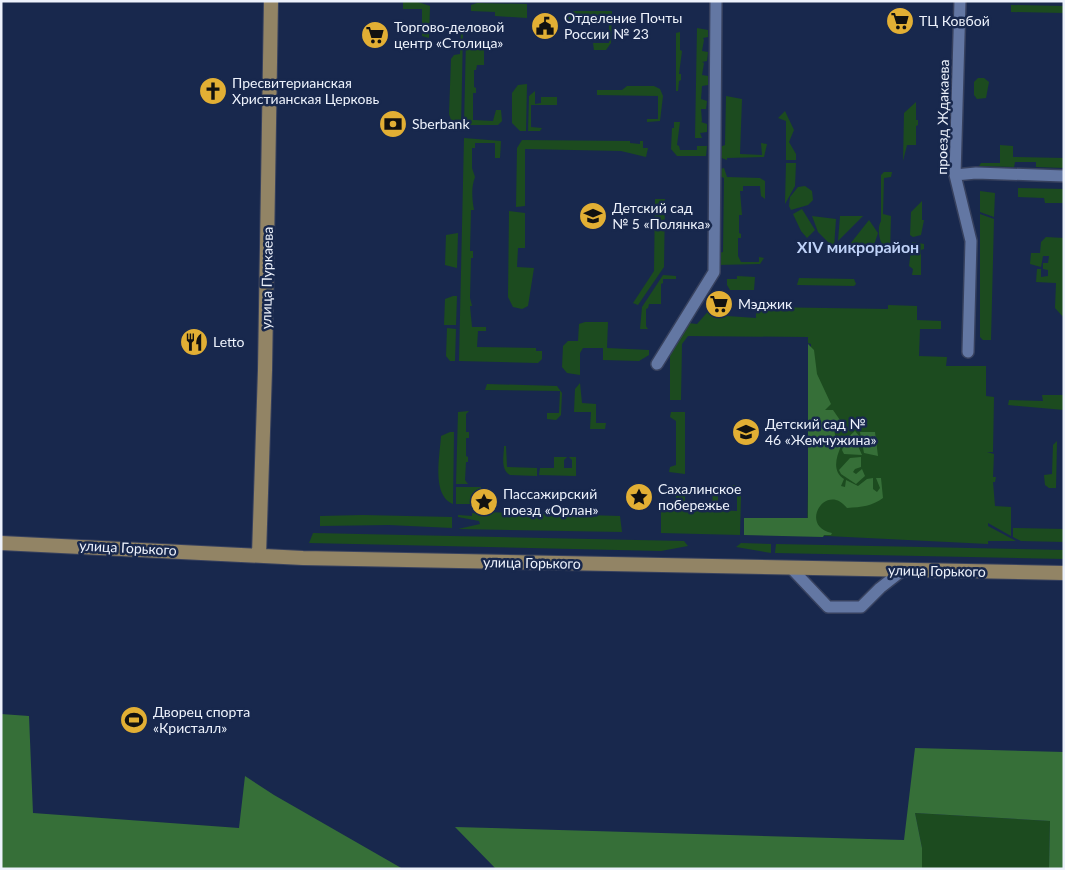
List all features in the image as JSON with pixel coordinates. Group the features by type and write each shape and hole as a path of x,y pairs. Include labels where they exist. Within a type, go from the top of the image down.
{"main road":[{"name":"улица Пуркаева","path":"259,555 266,370 271,1"},
{"name":"улица Горького","path":"1,543 304,558 1064,573"}],"street":[{"path":"657,364 714,272 716,1"},
{"name":"проезд Ждакаева","path":"960,1 955,174 970,241 968,352"},
{"path":"955,174 1064,176"},
{"path":"792,569 828,606 852,607 861,607 880,588 903,570"}],"green space":[{"path":"403,1 415,1 430,6 429,38 422,36 422,9 403,9"},
{"path":"477,3 527,4 527,18 495,16 495,12 471,11 471,5"},
{"path":"1011,5 1064,6 1064,13 1011,12"},
{"path":"568,11 612,11 611,43 606,50 594,50 593,43 609,43 609,23 568,22"},
{"path":"697,28 708,30 708,37 703,38 702,51 708,52 707,61 702,62 704,63 702,75 708,76 708,85 702,86 701,99 707,101 706,109 701,109 701,122 707,124 707,132 700,133 702,138 695,138"},
{"path":"680,32 680,50 682,51 679,74 681,74 681,80 679,81 678,91 676,91 676,33"},
{"path":"461,33 463,33 461,127 452,123 449,114 451,59 454,55 460,54"},
{"path":"466,40 487,40 487,44 484,45 484,65 477,65 476,70 474,70 476,93 473,93 473,120 493,121 496,110 501,110 502,121 498,125 464,125"},
{"path":"978,78 984,78 989,82 986,98 977,99 974,95 974,82"},
{"path":"527,84 526,131 520,131 512,123 512,93 518,85"},
{"path":"627,86 654,86 660,89 663,96 660,121 647,122 647,119 658,119 658,96 597,95 597,90 622,90"},
{"path":"535,91 535,104 541,103 541,97 557,97 557,105 531,105 531,127 542,128 540,131 528,131 529,96"},
{"path":"726,96 742,99 740,154 762,155 761,143 767,144 764,157 727,158 727,160 719,157 720,147 725,145"},
{"path":"916,102 916,120 918,120 918,125 916,126 916,145 907,145 903,161 904,113"},
{"path":"785,111 794,130 789,142 796,154 796,160 786,160 786,121 778,118"},
{"path":"674,122 680,122 677,145 680,150 697,150 697,146 707,146 706,156 677,156 671,149"},
{"path":"464,138 501,141 500,158 495,158 495,143 475,143 475,148 472,148 472,168 475,177 472,193 474,210 471,210 470,251 473,251 473,258 471,258 470,298 472,306 470,306 472,327 486,327 486,331 478,331 477,347 536,348 536,351 542,351 542,359 538,363 459,361"},
{"path":"522,140 630,141 630,143 640,144 640,141 643,141 643,148 648,148 646,157 621,151 525,149 525,206 516,207 517,148"},
{"path":"1000,145 1013,146 1013,157 1064,158 1064,168 1036,167 1036,162 1015,162 1014,167 979,166 981,163 1000,163"},
{"path":"786,163 796,163 795,186 785,204"},
{"path":"724,168 727,177 760,178 765,181 765,199 761,196 760,186 743,186 743,191 740,191 742,215 739,215 739,233 741,238 738,238 738,256 741,262 759,262 759,257 764,258 760,264 717,265 718,253 723,252 724,178 718,175 720,169"},
{"path":"884,172 892,172 891,177 884,178 883,214 891,216 890,253 881,243 879,234 881,221 881,175"},
{"path":"805,186 812,191 813,200 808,205 791,210 789,206 790,197 798,187"},
{"path":"1018,188 1064,189 1064,203 1045,203 1044,198 1018,197"},
{"path":"980,191 995,193 994,217 980,212"},
{"path":"655,199 665,199 664,267 638,305 633,303 654,271"},
{"path":"922,201 922,220 924,220 921,235 913,237 910,235 911,212"},
{"path":"802,209 815,230 807,238 801,231 793,214"},
{"path":"509,211 525,213 525,248 518,248 517,267 534,268 528,306 522,309 513,307 508,297"},
{"path":"980,214 994,219 991,340 983,340 980,337"},
{"path":"812,216 836,219 834,248 818,232"},
{"path":"840,216 863,216 838,241"},
{"path":"869,220 878,233 874,245 866,254 843,253"},
{"path":"458,233 457,268 445,265 446,235"},
{"path":"1046,237 1064,238 1064,318 1055,308 1056,283 1036,282 1037,269 1041,269 1041,277 1048,276 1048,270 1043,269 1043,263 1048,263 1049,256 1043,256 1041,267 1030,264 1031,253 1040,253 1041,242"},
{"path":"912,242 924,244 924,249 921,250 921,275 912,275 913,269 909,266"},
{"path":"663,275 676,276 676,279 663,279 661,284 661,304 649,304 646,309 646,326 648,329 640,329 642,307"},
{"path":"737,276 755,277 754,290 730,290 727,285 727,279 737,279"},
{"path":"799,278 854,279 856,284 854,286 797,285"},
{"path":"457,296 456,325 444,325 445,299"},
{"path":"888,305 917,306 917,320 941,321 941,329 920,329 919,356 947,357 946,366 986,366 986,396 994,397 993,452 987,452 994,454 993,477 996,477 995,482 993,482 995,506 1011,507 1011,536 988,523 988,526 1016,541 988,541 988,544 807,535 811,344 808,343 808,337 688,336 682,344 681,400 670,400 670,349 688,323 697,324 712,307 713,315 756,318 756,307 888,309"},
{"path":"585,322 608,322 607,348 649,350 649,355 639,361 603,360 603,348 583,348 580,353 580,375 567,373 562,367 563,346 568,341 578,341 579,324"},
{"path":"447,328 456,329 455,361 450,361 446,356"},
{"path":"808,344 814,350 817,374 831,404 825,410 833,410 842,423 838,423 835,429 836,437 841,446 836,468 844,479 841,486 845,487 846,480 858,486 867,479 873,478 873,489 877,492 880,488 876,478 881,478 883,498 866,506 847,508 839,501 831,500 824,502 816,515 817,522 822,529 832,533 831,535 824,535 823,537 744,535 744,518 808,518"},
{"path":"580,383 582,403 596,404 596,423 606,423 605,429 590,429 591,412 574,412 575,389"},
{"path":"487,384 557,386 562,393 561,415 556,420 547,419 547,413 559,413 560,391 485,390"},
{"path":"1042,395 1064,395 1064,410 1008,405 1009,400 1043,401"},
{"path":"469,411 466,414 466,432 469,432 469,438 466,438 468,462 466,462 465,480 468,484 456,484 458,412"},
{"path":"671,412 685,412 685,474 669,472 670,467 676,465 676,421 670,417"},
{"path":"855,431 860,437 858,446 862,455 844,454 842,450 846,439"},
{"path":"454,432 453,504 446,499 442,492 438,474 441,436"},
{"path":"860,432 875,432 878,456 864,453"},
{"path":"1057,441 1056,488 1049,488 1045,485 1044,475 1052,474 1053,445"},
{"path":"504,446 506,446 507,467 537,468 537,476 510,475 505,469 503,462"},
{"path":"554,457 567,457 564,460 564,468 572,468 572,460 569,457 576,457 576,476 539,475 540,468 554,468"},
{"path":"861,457 861,467 853,472 856,474 862,469 865,476 856,484 841,474 839,470 850,458"},
{"path":"713,485 740,485 740,493 718,493 718,510 737,511 737,496 741,496 740,535 661,533 661,510 676,511 676,492 685,494 685,508 712,509"},
{"path":"456,487 481,487 482,504 456,504"},
{"path":"484,512 620,516 622,532 458,529 480,524 479,521 458,517 458,515 472,516 472,513 483,514"},
{"path":"320,516 452,517 452,528 389,525 320,526"},
{"path":"1013,528 1064,529 1064,542 1021,541 1013,537"},
{"path":"313,533 684,541 688,546 661,551 309,543"},
{"path":"741,543 771,544 771,553 736,547"},
{"path":"776,544 1064,550 1064,559 775,553"},
{"path":"1,714 29,716 33,813 239,828 245,776 274,795 403,869 1,869"},
{"path":"915,748 1064,752 1064,869 1049,869 1050,821 915,813 922,848 922,869 496,869 455,827 904,840"},
{"path":"915,813 1050,821 1049,869 922,869 922,848"}],"place":[{"name":"ТЦ Ковбой","path":"900,21"},
{"name":"Отделение Почты России № 23","path":"545,26"},
{"name":"Торгово-деловой центр «Столица»","path":"375,35"},
{"name":"Пресвитерианская Христианская Церковь","path":"213,91"},
{"name":"Sberbank","path":"393,124"},
{"name":"Детский сад № 5 «Полянка»","path":"593,216"},
{"name":"Мэджик","path":"719,304"},
{"name":"Letto","path":"194,342"},
{"name":"Детский сад № 46 «Жемчужина»","path":"746,432"},
{"name":"Сахалинское побережье","path":"639,497"},
{"name":"Пассажирский поезд «Орлан»","path":"484,502"},
{"name":"Дворец спорта «Кристалл»","path":"134,720"}],"district":[{"name":"XIV микрорайон","path":"858,247"}]}
